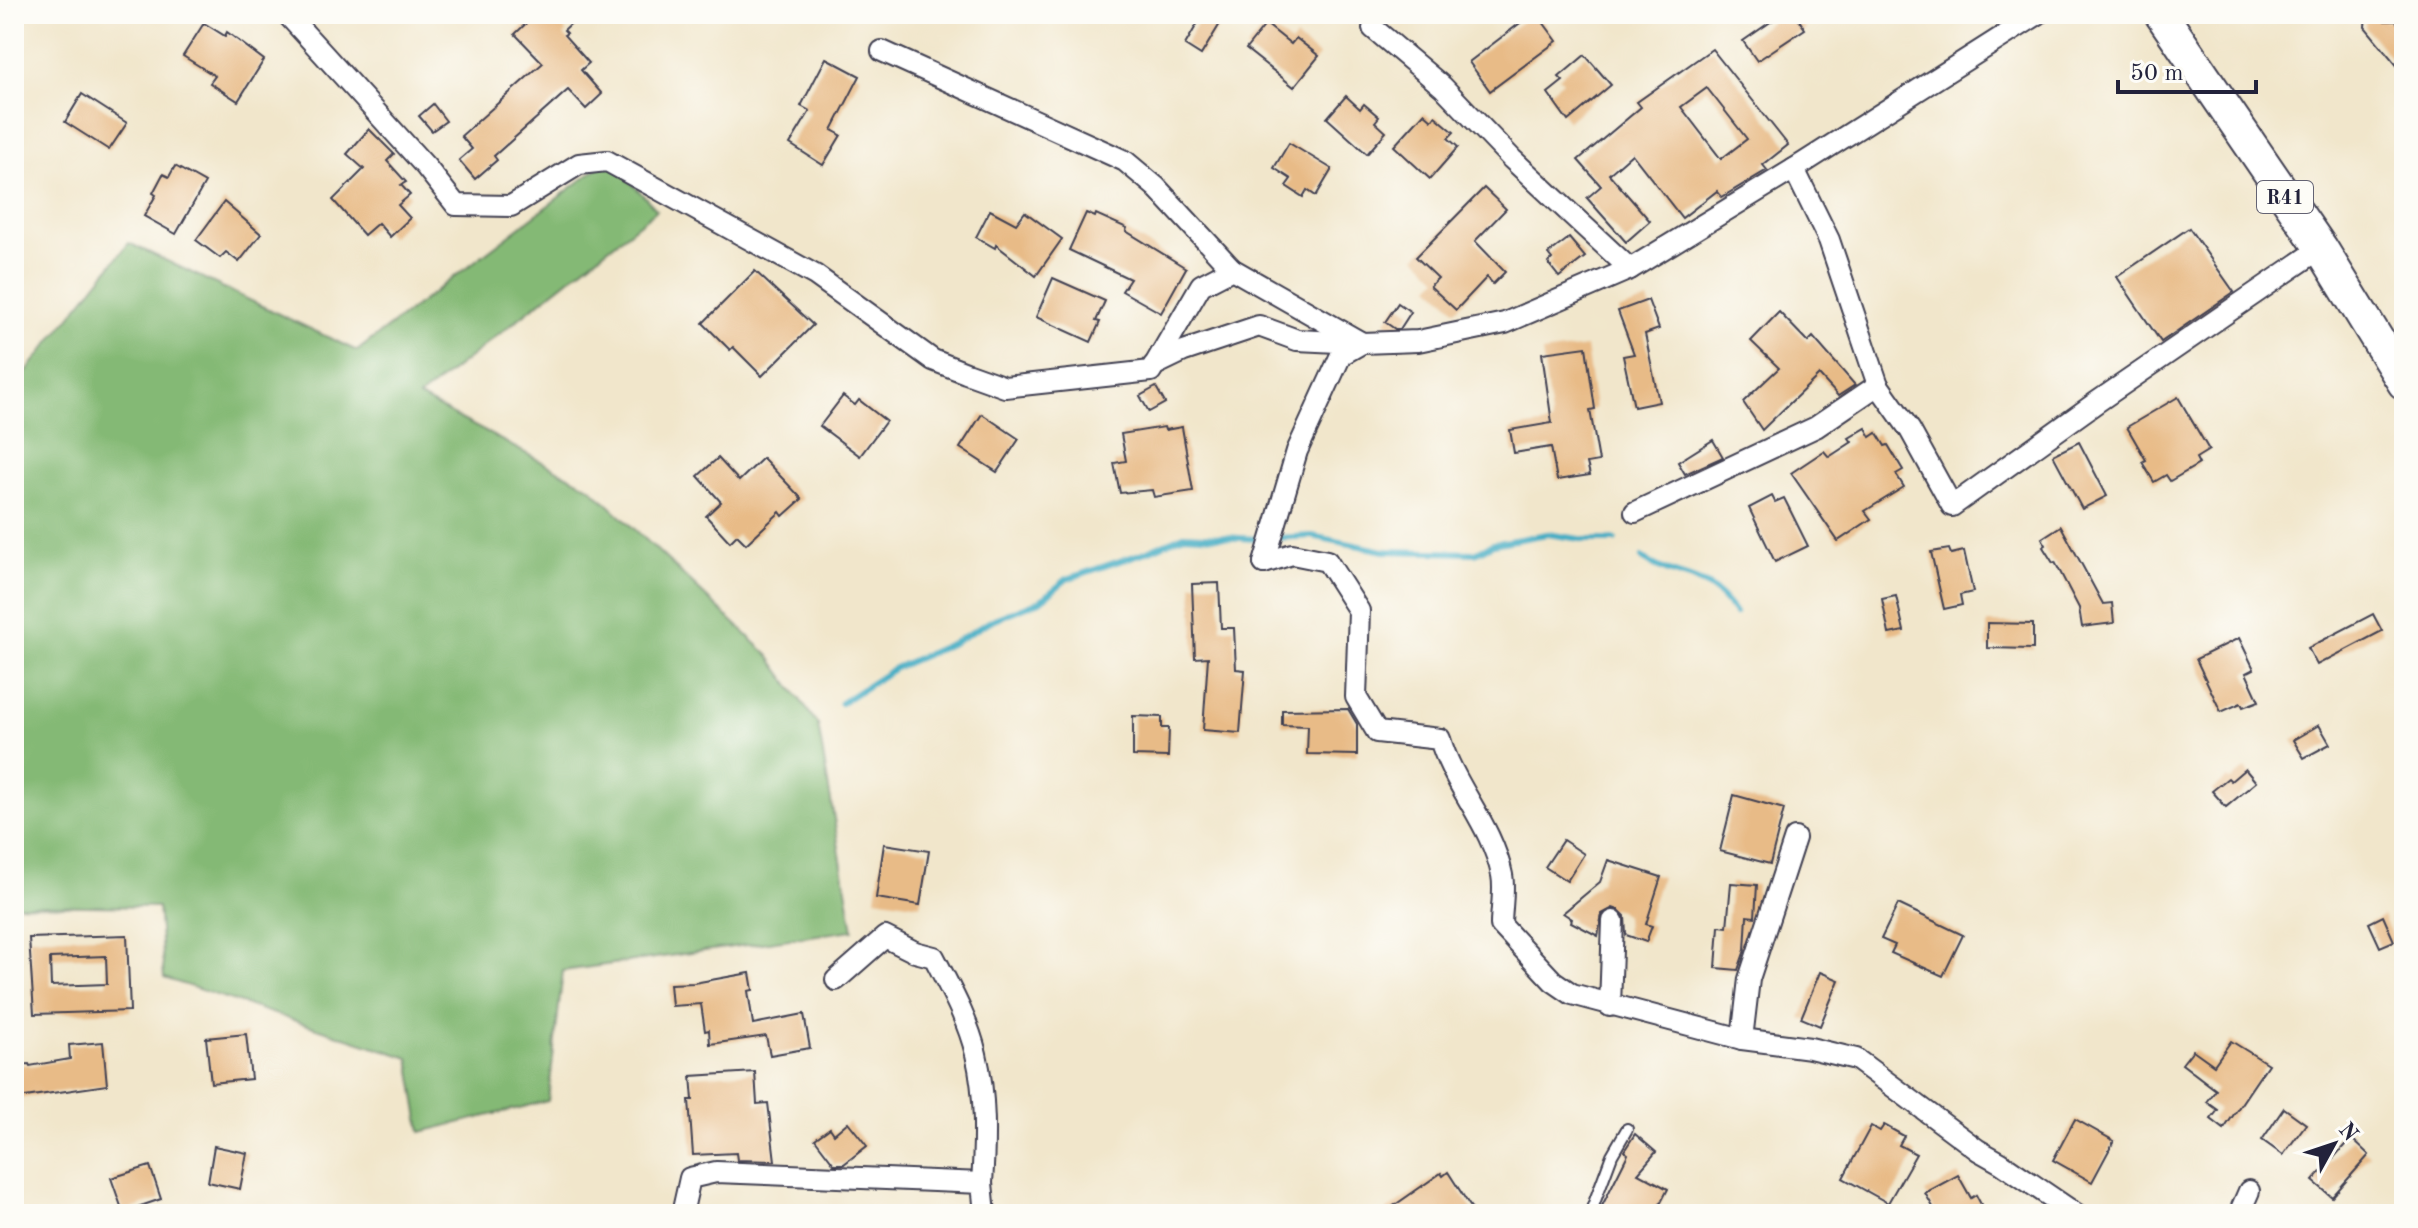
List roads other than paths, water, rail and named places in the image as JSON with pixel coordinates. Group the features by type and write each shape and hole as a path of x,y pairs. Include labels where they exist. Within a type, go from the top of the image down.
{"main road":[{"name":"R41","path":"2161,14 2321,248 2404,383"}],"street":[{"path":"1153,366 1184,351 1259,326 1297,340 1362,343 1418,341 1505,323 1630,269 2038,14"},
{"path":"294,16 456,205 511,206 579,164 607,161 815,275 933,360 1005,387 1151,371 1201,285 1232,269"},
{"path":"1373,28 1443,87 1512,159 1630,269"},
{"path":"882,51 1125,161 1156,187 1232,269 1362,343"},
{"path":"1794,169 1829,240 1878,385 1910,430 1952,506 2321,248"},
{"path":"1362,343 1341,355 1297,451 1264,563 1292,554 1327,561 1359,611 1356,697 1377,732 1440,739 1448,765 1479,816 1502,876 1501,925 1553,981 1572,994 1742,1039 1810,1048 1856,1059 1967,1142 2076,1214"},
{"path":"1635,512 1816,427 1878,385"},
{"path":"1742,1039 1749,979 1795,838"},
{"path":"1610,1006 1613,921"},
{"path":"836,980 885,937 915,952 934,957 956,1001 976,1053 985,1132 982,1183 985,1214"},
{"path":"682,1214 690,1178 716,1172 982,1183"},
{"path":"2239,1214 2249,1191"}],"lane":[{"path":"1590,1214 1612,1155 1627,1129"}],"waterway":[{"path":"841,703 895,668 955,642 994,619 1040,601 1067,579 1143,553 1184,535 1258,539 1312,536 1384,551 1475,553 1493,544 1547,534 1587,540 1615,540"},
{"path":"1642,558 1713,589 1735,613"}]}
